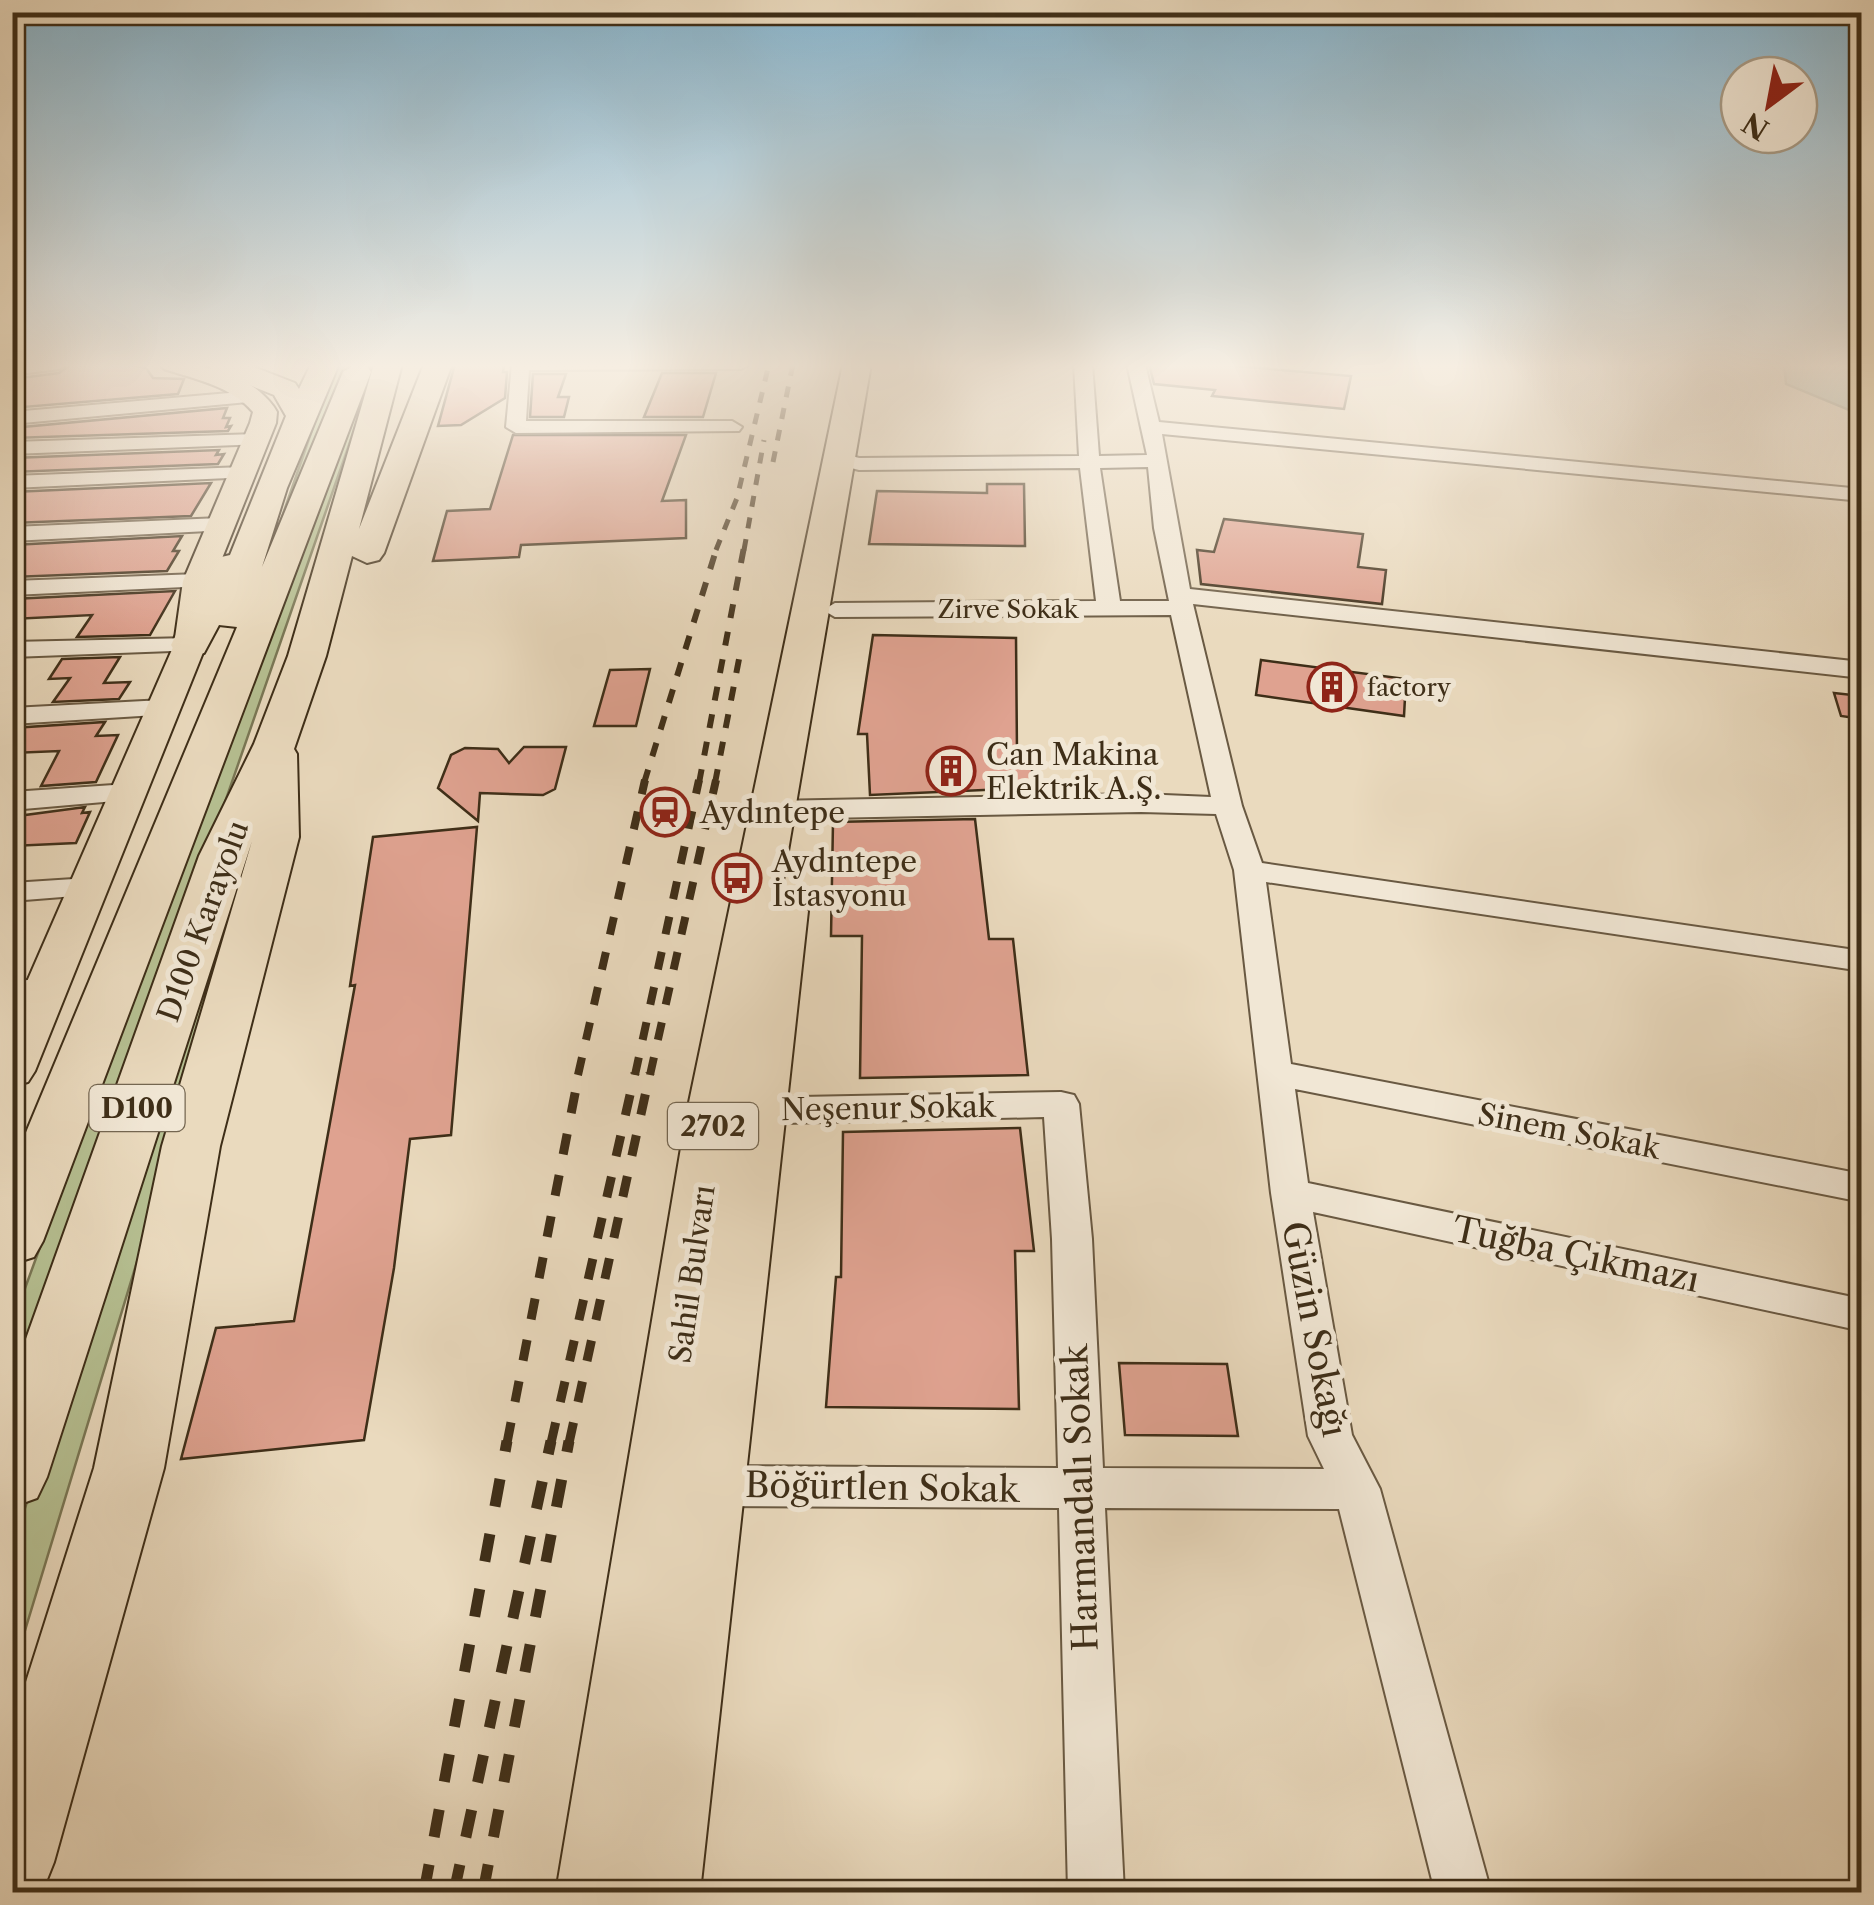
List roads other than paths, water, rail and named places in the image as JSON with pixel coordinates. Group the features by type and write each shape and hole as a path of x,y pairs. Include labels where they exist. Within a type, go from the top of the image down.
{"highway":[{"path":"200,769 239,584 258,518 284,453"},
{"name":"D100 Karayolu","path":"18,1226 325,453"},
{"name":"D100 Karayolu","path":"12,1478 222,856 276,744 306,656 364,453"},
{"path":"356,482 370,453"},
{"path":"306,656 359,575 405,453"},
{"name":"Sahil Bulvarı","path":"789,810 834,610 849,454"},
{"name":"Sahil Bulvarı","path":"657,1892 685,1486 736,1111 781,926 789,810 849,454"},
{"path":"190,644 219,581 258,518"},
{"path":"12,1862 129,1468 191,1146 276,837 276,744"},
{"name":"Sahil Bulvarı","path":"599,1892 685,1486"}],"main road":[{"path":"12,1071 30,991 89,887 190,644 198,581 252,453"}],"street":[{"path":"1088,453 1109,608"},
{"name":"Güzin Sokağı","path":"1156,453 1164,528 1180,601 1228,806 1249,870 1290,1193 1330,1436 1357,1489 1463,1892"},
{"path":"1432,453 1862,494"},
{"path":"849,454 1158,461"},
{"path":"12,482 242,473"},
{"path":"12,534 220,525"},
{"path":"12,588 198,581"},
{"name":"Zirve Sokak","path":"834,610 1109,608 1180,601 1862,670"},
{"path":"12,650 190,644"},
{"path":"12,716 163,708"},
{"path":"12,801 128,793"},
{"path":"789,810 1142,803 1228,806"},
{"path":"1249,870 1862,961"},
{"path":"12,892 89,887"},
{"name":"Sinem Sokak","path":"1276,1073 1862,1188"},
{"name":"Neşenur Sokak","path":"736,1111 1061,1104"},
{"name":"Harmandalı Sokak","path":"1061,1104 1072,1239 1096,1892"},
{"name":"Tuğba Çıkmazı","path":"1290,1193 1862,1315"},
{"name":"Böğürtlen Sokak","path":"685,1486 1357,1489"}],"railway":[{"path":"716,549 737,498 748,453"},
{"path":"744,550 762,453"},
{"path":"773,462 775,453"},
{"path":"699,783 744,547"},
{"path":"644,783 716,549"},
{"path":"715,783 740,654"},
{"path":"578,1075 645,780"},
{"path":"635,1075 699,780"},
{"path":"650,1075 716,780"},
{"path":"507,1443 579,1073"},
{"path":"551,1443 635,1073"},
{"path":"569,1443 650,1073"},
{"path":"424,1892 507,1441"},
{"path":"454,1892 551,1441"},
{"path":"483,1892 569,1441"}],"place":[{"name":"factory","path":"1332,687"},
{"name":"Can Makina Elektrik A.Ş.","path":"951,771"},
{"name":"Aydıntepe","path":"665,812"},
{"name":"Aydıntepe İstasyonu","path":"737,878"}]}
